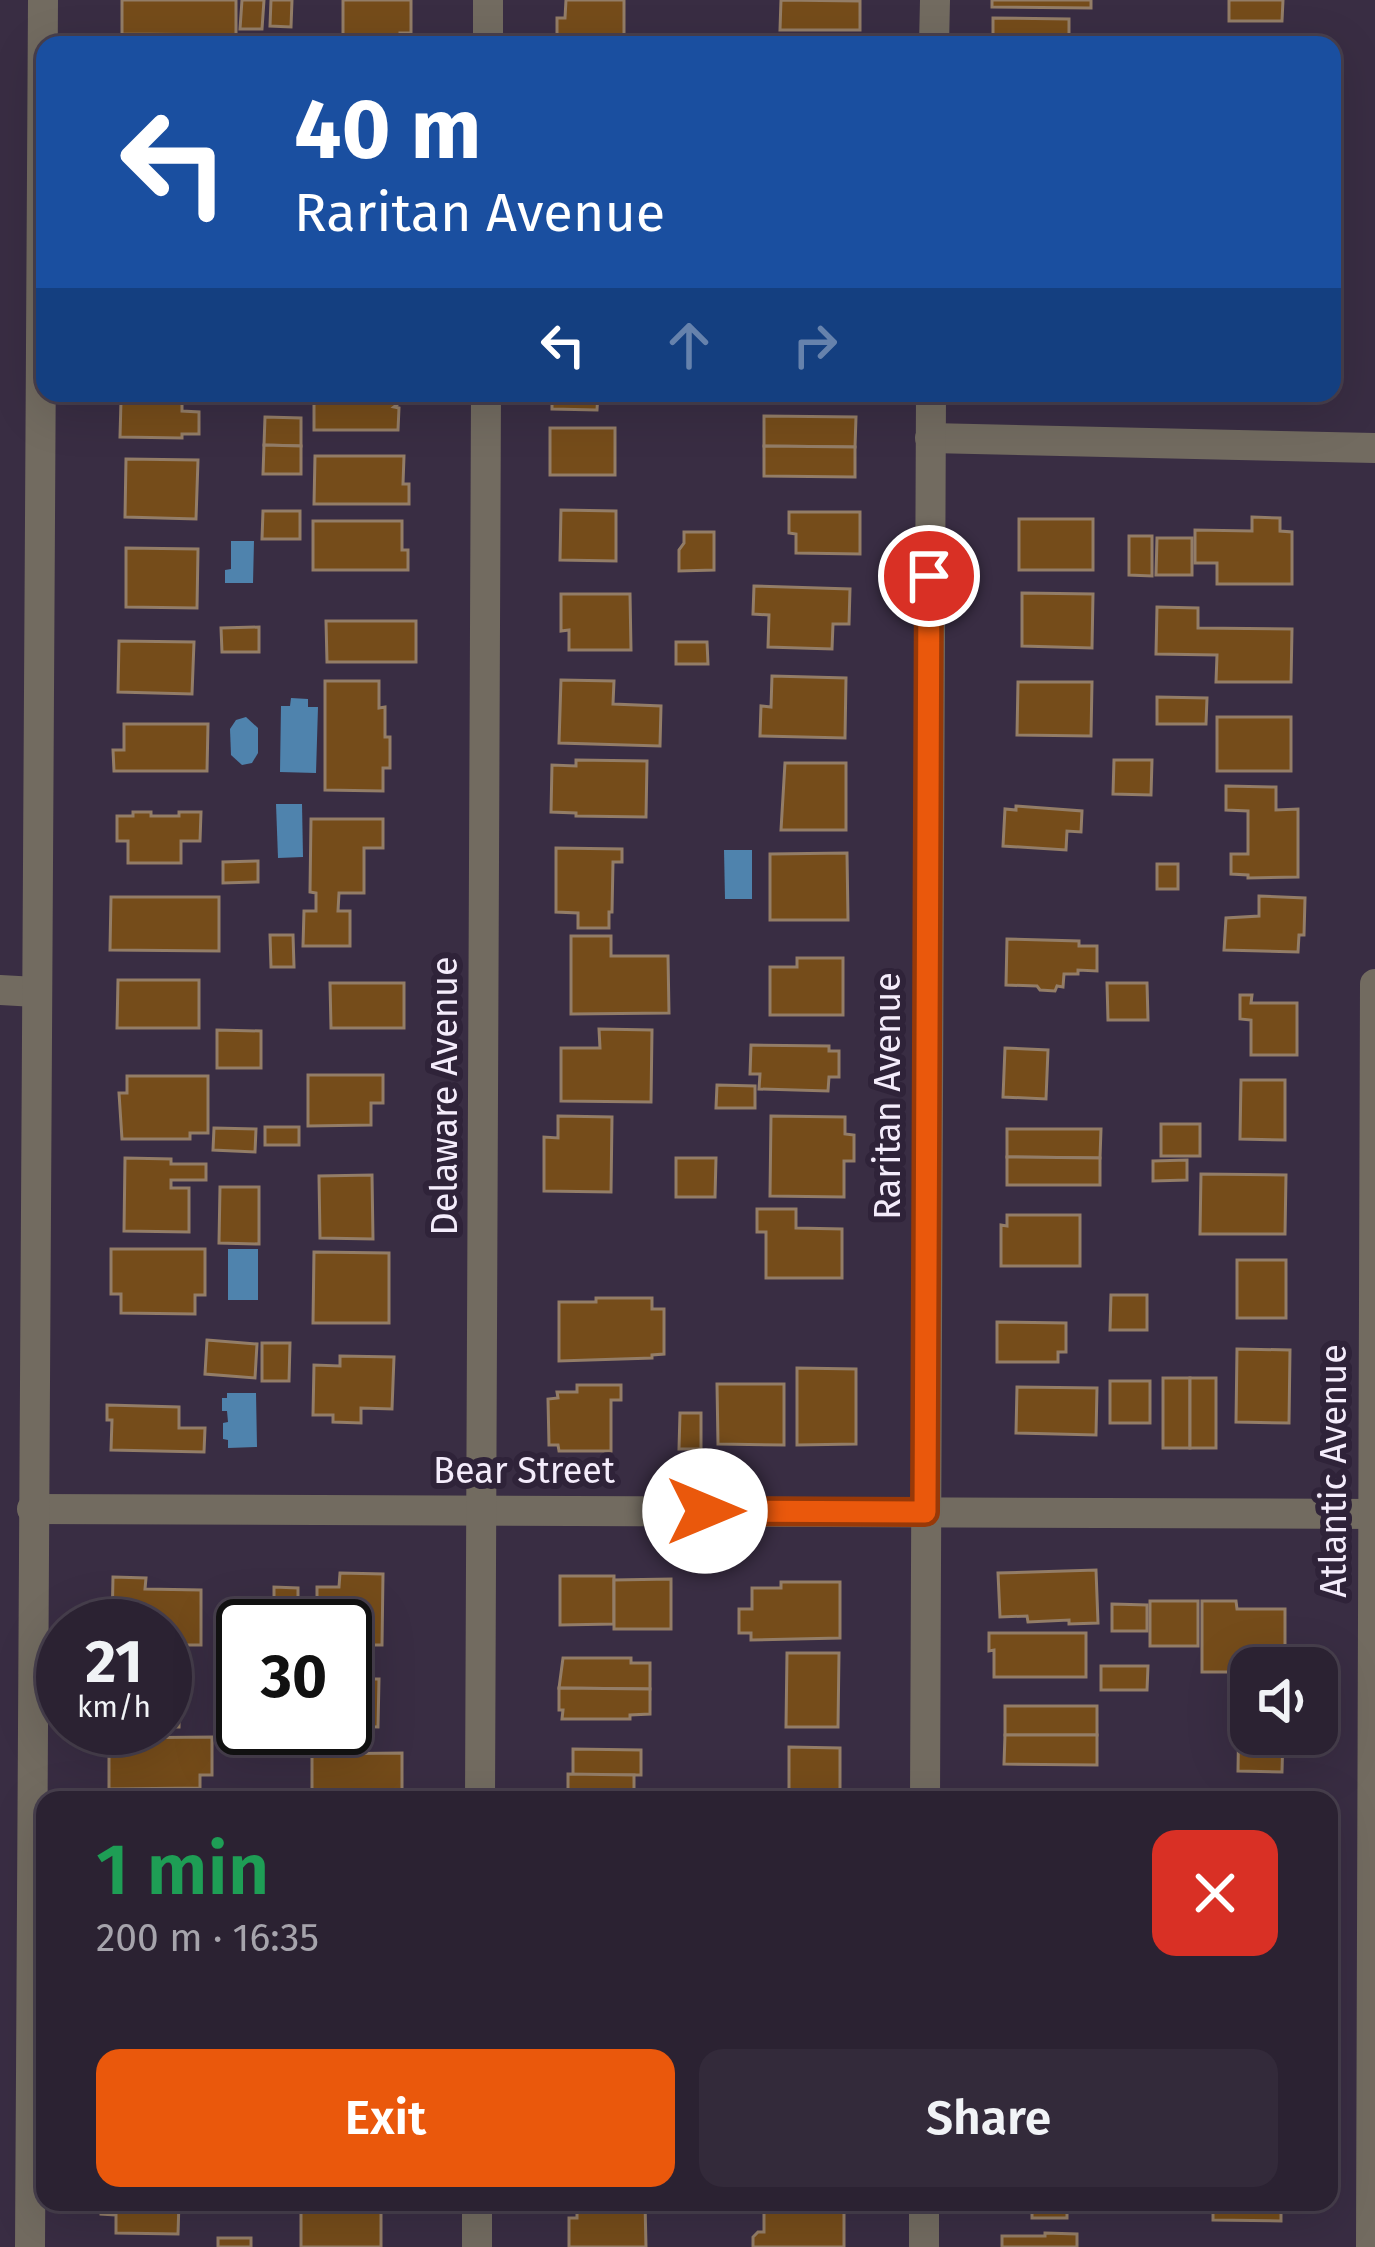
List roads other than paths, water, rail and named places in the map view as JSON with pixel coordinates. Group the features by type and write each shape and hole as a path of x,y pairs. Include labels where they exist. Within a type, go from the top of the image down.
{"street":[{"path":"43,0 43,36"},
{"path":"488,0 488,36"},
{"path":"934,36 935,0"},
{"path":"30,2247 40,402"},
{"name":"Delaware Avenue","path":"480,1791 486,402"},
{"name":"Raritan Avenue","path":"925,1791 931,402"},
{"path":"930,438 1375,448"},
{"name":"Atlantic Avenue","path":"1371,2247 1375,984"},
{"path":"0,990 36,992"},
{"name":"Bear Street","path":"32,1509 1374,1514"},
{"path":"477,2211 477,2247"},
{"path":"924,2211 924,2247"}],"water":[{"path":"231,541 254,541 253,583 225,583 225,570 231,569"},
{"path":"291,698 308,699 308,707 318,707 316,773 280,772 281,706 290,706"},
{"path":"246,717 258,728 258,753 252,763 242,765 231,755 230,729"},
{"path":"276,804 302,804 303,857 278,858"},
{"path":"724,850 752,850 752,899 725,899"},
{"path":"228,1249 258,1249 258,1300 228,1300"},
{"path":"227,1393 256,1393 257,1447 228,1448 228,1440 223,1439 223,1423 228,1422 222,1398"}]}
